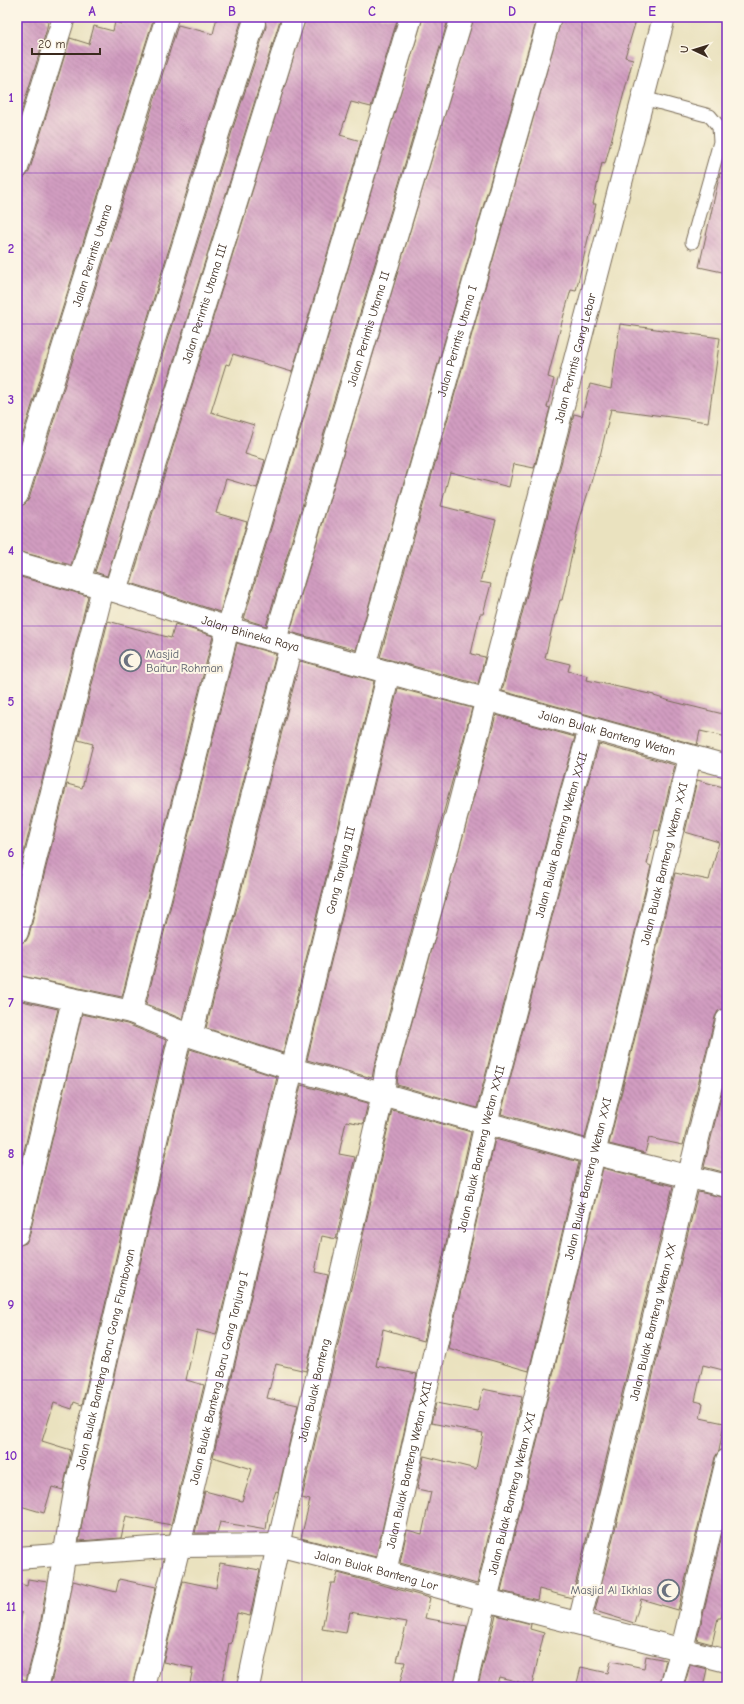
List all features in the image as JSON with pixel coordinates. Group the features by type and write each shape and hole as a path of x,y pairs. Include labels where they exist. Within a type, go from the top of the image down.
{"street":[{"path":"17,168 64,17"},
{"name":"Jalan Perintis Utama","path":"17,495 167,17"},
{"name":"Jalan Perintis Utama III","path":"17,932 109,590 294,17"},
{"path":"131,1012 228,628 412,17"},
{"name":"Jalan Perintis Utama II","path":"186,1034 283,642 462,17"},
{"name":"Jalan Perintis Utama I","path":"364,666 550,17"},
{"name":"Jalan Perintis Gang Lebar","path":"384,1084 664,17"},
{"path":"79,581 221,124 254,23"},
{"name":"Jalan Bhineka Raya","path":"17,563 109,590 228,628 486,699"},
{"name":"Gang Tanjung III","path":"292,1069 389,672"},
{"name":"Jalan Bulak Banteng Wetan","path":"486,699 690,757 727,766"},
{"name":"Jalan Bulak Banteng Wetan XXII","path":"385,1572 486,1123 566,814 590,729"},
{"name":"Jalan Bulak Banteng Wetan XXI","path":"465,1687 690,757"},
{"path":"17,987 131,1012 186,1034 292,1069 384,1084 486,1123 593,1153 727,1186"},
{"path":"17,1234 73,1000"},
{"name":"Jalan Bulak Banteng Wetan XX","path":"579,1623 727,1020"},
{"name":"Jalan Bulak Banteng Baru Gang Flamboyan","path":"37,1687 52,1628 76,1486 186,1034"},
{"name":"Jalan Bulak Banteng Baru Gang Tanjung I","path":"144,1687 292,1069"},
{"name":"Jalan Bulak Banteng","path":"248,1687 278,1545 384,1084"},
{"path":"671,1687 682,1649 727,1460"},
{"name":"Jalan Bulak Banteng Lor","path":"17,1558 63,1556 179,1546 278,1545 385,1572 486,1600 727,1661"}],"lane":[{"path":"643,98 710,116 719,127 720,142 692,242"}],"building":[{"path":"17,17 48,17 46,21 48,22 17,126"},
{"path":"123,17 154,17 17,453 17,180 25,177 29,172 70,38 89,44 94,26 113,31 115,22 121,24"},
{"path":"217,17 234,17 242,19 209,120 71,565 17,551 17,507 25,504 29,499 178,25 213,34"},
{"path":"265,17 281,17 107,576 95,572 233,128 266,27"},
{"path":"306,17 398,17 371,107 351,102 340,135 361,141 292,372 233,354 229,365 226,364 211,412 254,425 245,454 265,460 257,488 226,479 216,513 247,522 220,612 131,583"},
{"path":"423,17 449,17 266,626 244,619"},
{"path":"474,17 511,17 536,22 356,650 290,632"},
{"path":"562,17 637,17 625,57 633,59 605,164 602,163 593,204 596,204 576,291 571,290 548,377 554,379 547,407 550,408 534,468 514,464 509,487 450,472 441,506 496,520 480,582 491,584 483,614 480,614 471,654 485,657 478,684 380,657"},
{"path":"720,173 727,174 727,273 699,267"},
{"path":"620,324 720,338 708,422 611,409 600,456 579,522 562,600 560,600 555,615 545,658 570,664 568,671 588,676 587,680 654,695 670,701 727,715 727,737 700,731 697,745 502,691 574,414 582,416 590,384 611,389"},
{"path":"17,576 88,596 17,880"},
{"path":"108,621 171,638 175,624 213,636 122,997 17,975 17,944 26,941 29,935 67,784 82,788 93,744 78,740"},
{"path":"237,643 276,654 182,1019 146,1004"},
{"path":"300,661 374,681 283,1053 206,1028"},
{"path":"398,688 472,708 372,1078 307,1060"},
{"path":"496,715 575,737 556,803 477,1108 397,1085 398,1073"},
{"path":"599,744 675,765 659,831 655,830 647,864 651,866 585,1138 501,1114 580,809"},
{"path":"697,780 727,788 727,1008 718,1011 715,1017 683,1145 649,1138 645,1153 609,1144 675,873 709,880 719,842 685,832"},
{"path":"17,1000 58,1009 17,1180"},
{"path":"82,1014 127,1024 166,1040 82,1405 74,1402 72,1409 54,1403 42,1441 71,1450 63,1490 52,1487 44,1513 17,1505 17,1246 26,1243 29,1237"},
{"path":"190,1049 277,1077 216,1335 197,1330 186,1380 204,1385 171,1525 126,1516 121,1538 79,1541 88,1488"},
{"path":"727,1072 727,1173 704,1167"},
{"path":"301,1085 368,1103 363,1124 346,1121 339,1154 355,1157 336,1239 322,1236 315,1272 328,1275 306,1371 276,1364 267,1398 298,1405 278,1492 276,1491 268,1514 266,1530 220,1522 217,1533 195,1533 205,1491 242,1501 252,1469 213,1457"},
{"path":"392,1110 471,1132 424,1341 383,1329 376,1366 417,1374 376,1557 301,1538 310,1500 302,1498 354,1280"},
{"path":"495,1139 579,1162 529,1371 448,1348"},
{"path":"603,1168 673,1186 572,1598 539,1589 537,1600 501,1591"},
{"path":"698,1192 727,1198 727,1253 723,1270 727,1271 727,1371 703,1365 695,1401 703,1403 700,1418 724,1423 719,1451 715,1457 678,1610 641,1599 634,1623 595,1611"},
{"path":"483,1389 522,1397 477,1584 400,1563 407,1530 422,1534 431,1492 417,1489 424,1456 476,1469 483,1433 431,1423 436,1403 477,1411"},
{"path":"727,1514 727,1594 721,1618 718,1618 712,1644 697,1640"},
{"path":"220,1563 260,1570 250,1616 237,1613 231,1644 229,1643 221,1687 189,1687 193,1668 163,1662 183,1581 216,1588"},
{"path":"338,1573 430,1598 425,1618 467,1626 453,1687 399,1687 405,1662 397,1661 407,1622 350,1612 346,1633 322,1629 331,1583 335,1583"},
{"path":"28,1579 47,1582 40,1626 26,1680 17,1677 17,1642 22,1613 17,1612 17,1583 27,1586"},
{"path":"119,1579 156,1587 132,1687 50,1686 64,1632 73,1581 116,1592"},
{"path":"496,1615 531,1624 530,1629 544,1633 532,1685 499,1677 496,1687 478,1685"},
{"path":"646,1656 666,1660 659,1687 576,1687 581,1667 608,1673 611,1661 644,1668"},
{"path":"690,1665 707,1669 703,1687 684,1687"}],"place":[{"name":"Masjid Baitur Rohman","path":"130,661"},
{"name":"Masjid Al Ikhlas","path":"668,1590"}]}
